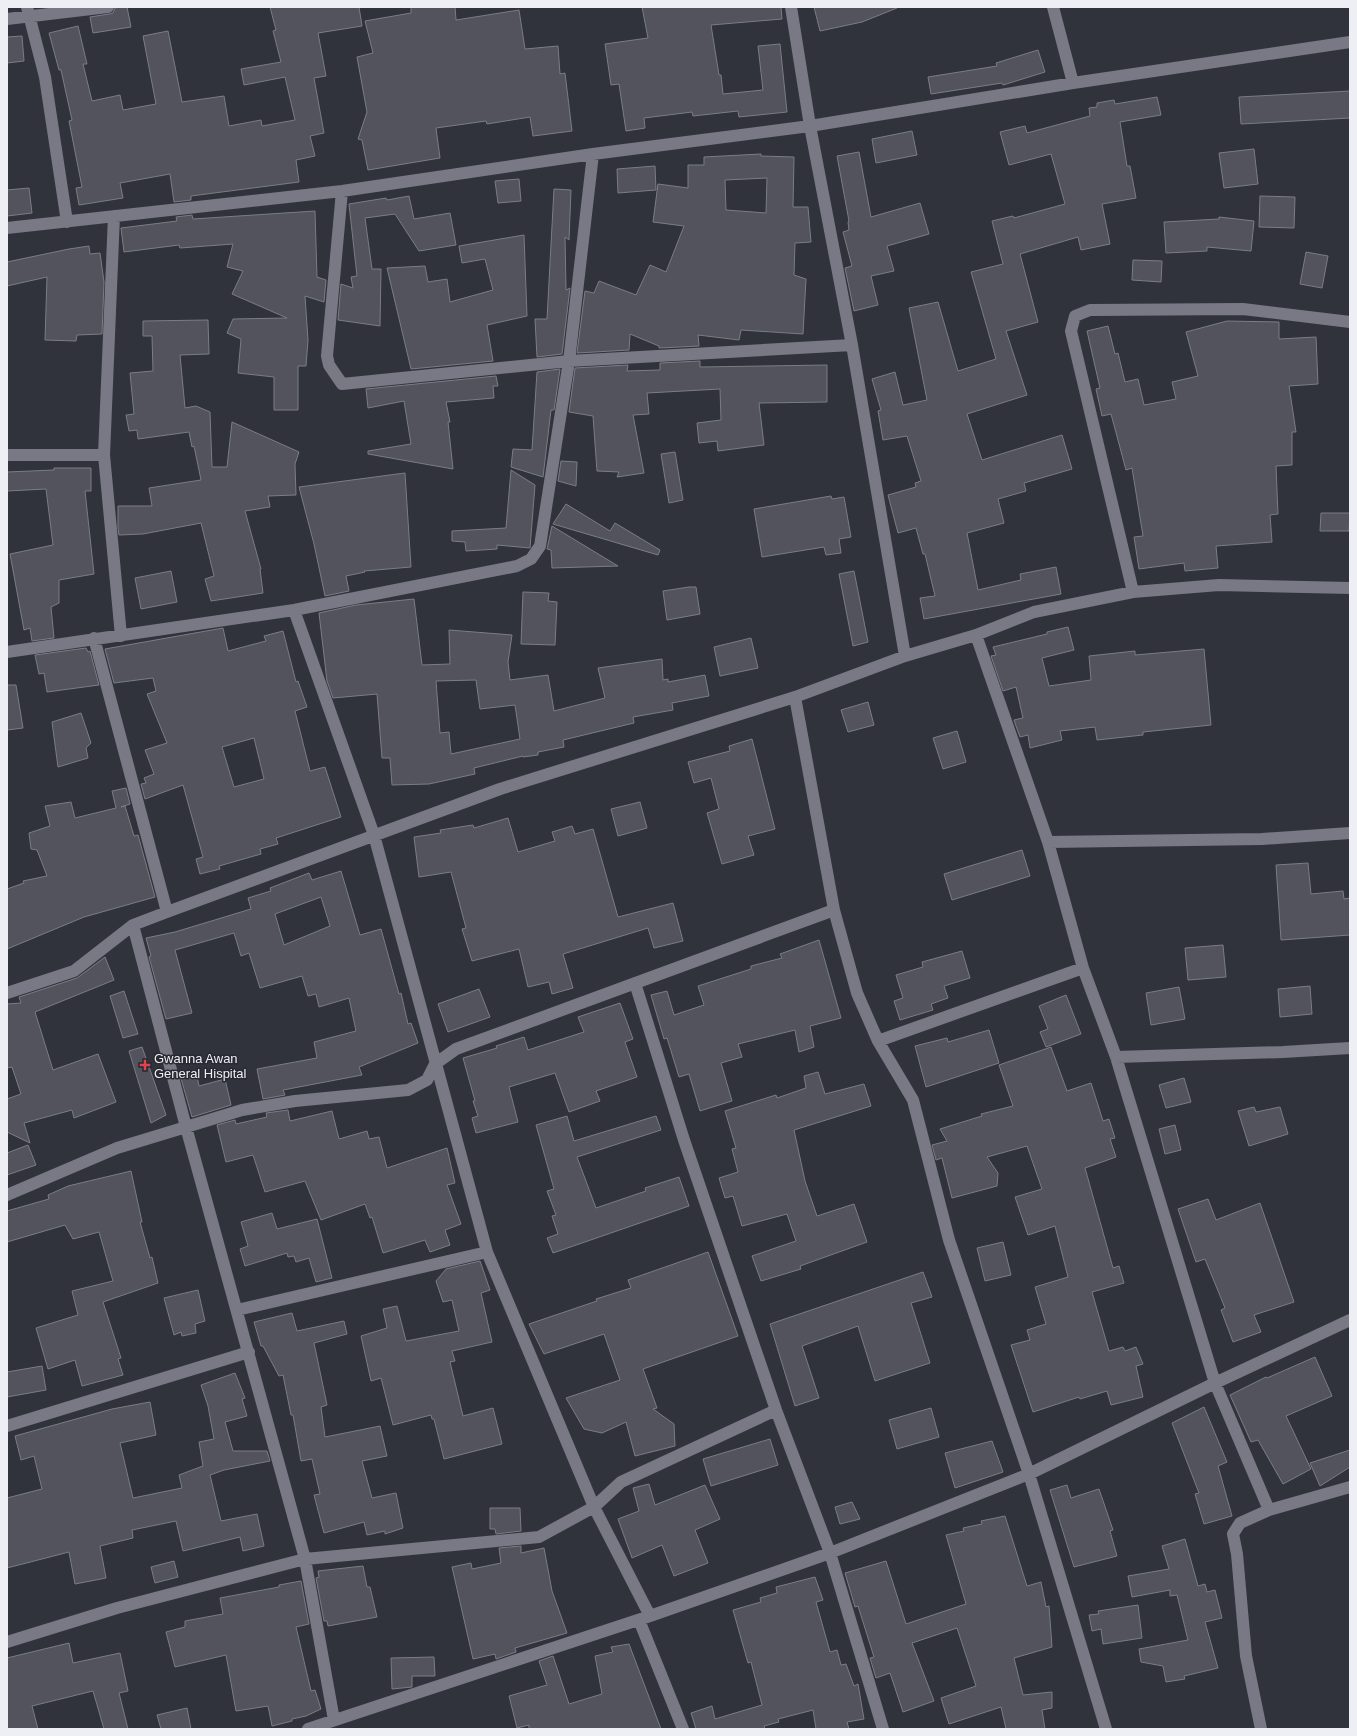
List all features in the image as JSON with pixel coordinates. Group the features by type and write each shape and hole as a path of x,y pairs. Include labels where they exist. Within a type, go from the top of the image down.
{"street":[{"path":"7,19 29,12 108,7"},
{"path":"791,7 810,126 852,345 905,656"},
{"path":"1053,7 1073,83"},
{"path":"29,12 45,77 67,222"},
{"path":"7,228 342,191 593,154 810,126 1073,83 1350,42"},
{"path":"7,652 94,638 121,636 294,610 518,566 531,560 540,546 570,360 593,154"},
{"path":"342,191 327,356 329,365 342,384 570,360 852,345"},
{"path":"114,216 104,455 121,636"},
{"path":"1133,592 1071,331 1075,316 1090,310 1243,309 1350,322"},
{"path":"7,455 104,455"},
{"path":"7,993 74,971 133,925 374,835 500,789 795,697 905,656 976,635 1034,612 1133,592 1220,585 1350,588"},
{"path":"294,610 374,835 487,1252 594,1507 644,1618 683,1729"},
{"path":"976,635 1048,842 1083,968 1116,1057 1215,1382 1269,1510"},
{"path":"94,638 167,912"},
{"path":"795,697 834,910 857,993 878,1041 912,1100 948,1240 1029,1474 1106,1729"},
{"path":"1048,842 1262,839 1350,833"},
{"path":"7,1194 117,1148 242,1110 295,1101 408,1090 427,1080 435,1064 456,1049 834,910"},
{"path":"133,925 186,1128 249,1352 305,1560 334,1720"},
{"path":"878,1041 1083,968"},
{"path":"634,983 684,1140 776,1410 830,1553 883,1729"},
{"path":"1116,1057 1283,1052 1350,1048"},
{"path":"237,1310 487,1252"},
{"path":"308,1729 644,1618 830,1553 1029,1474 1215,1382 1350,1320"},
{"path":"7,1426 249,1352"},
{"path":"7,1642 117,1608 305,1560 539,1537 594,1507 621,1482 776,1410"},
{"path":"1261,1729 1246,1656 1237,1554 1233,1534 1240,1523 1269,1510 1350,1487"}],"building":[{"path":"127,7 131,27 93,33 90,17 113,13 115,8"},
{"path":"270,7 359,7 362,26 318,33 326,76 314,78 324,133 310,136 315,156 296,160 299,182 191,196 191,200 174,202 170,174 120,183 123,198 79,205 76,188 82,187 69,121 72,120 61,70 59,70 49,33 78,26 87,64 83,64 92,101 120,95 123,110 156,104 143,36 168,31 182,102 224,96 229,126 261,120 262,126 295,120 285,77 244,85 241,69 281,62 273,31 276,30"},
{"path":"411,7 455,7 456,20 519,10 525,49 558,46 560,74 565,73 572,131 533,136 530,117 487,124 486,121 436,128 440,158 368,170 362,140 358,139 367,112 357,57 373,53 365,21 411,13"},
{"path":"642,7 781,7 782,19 711,25 719,75 721,75 723,94 763,90 758,46 780,44 787,112 739,117 738,111 693,116 692,112 644,118 645,128 626,131 619,84 611,85 605,44 648,38"},
{"path":"814,7 897,8 862,22 820,31"},
{"path":"22,36 24,61 7,63 7,37"},
{"path":"1038,50 1045,72 1003,85 1002,83 931,94 928,77 997,66 996,63"},
{"path":"1350,91 1350,118 1241,124 1239,97"},
{"path":"1157,97 1161,115 1120,122 1127,166 1130,166 1136,198 1102,204 1110,244 1081,250 1078,237 1020,254 1038,322 1006,331 1027,395 967,414 982,460 1062,435 1072,469 1024,483 1026,491 998,499 1004,523 967,533 978,590 1021,580 1020,574 1056,567 1061,594 924,619 920,598 935,596 925,554 923,554 916,528 898,533 888,495 916,487 915,483 921,481 907,436 883,440 878,411 881,410 872,379 895,372 903,405 927,400 909,308 938,302 958,371 996,359 971,272 1003,264 992,221 1013,216 1014,218 1065,204 1051,154 1009,165 1000,132 1025,126 1027,133 1090,116 1089,108 1097,107 1097,103 1114,100 1115,104"},
{"path":"912,131 917,155 876,163 872,139"},
{"path":"1254,149 1258,184 1224,188 1219,153"},
{"path":"859,152 871,217 920,203 929,234 887,246 894,271 871,276 878,305 854,311 845,268 852,266 843,232 849,230 849,221 837,156"},
{"path":"761,154 761,156 794,157 793,207 808,207 811,242 795,243 794,275 806,279 803,334 741,330 739,340 698,335 699,346 659,348 659,346 630,334 629,350 577,353 585,291 594,293 599,281 636,295 650,265 666,272 684,226 653,222 658,184 688,188 688,165 704,165 704,157","holes":["767,178 766,213 726,210 725,180"]},
{"path":"655,166 656,190 618,193 617,169"},
{"path":"519,179 521,201 498,203 495,181"},
{"path":"29,188 32,213 7,216 7,190"},
{"path":"554,189 571,190 569,240 565,237 566,290 570,288 562,354 537,357 535,319 547,319"},
{"path":"409,196 414,219 450,213 456,245 419,251 395,214 365,218 372,269 381,269 380,326 338,320 341,284 353,288 351,277 357,276 349,204"},
{"path":"1260,196 1295,197 1294,228 1259,227"},
{"path":"315,211 317,277 326,280 324,302 305,296 308,340 306,366 298,366 298,410 274,410 274,377 238,373 241,339 227,333 233,319 287,318 232,294 243,271 227,267 233,244 180,248 179,245 124,252 121,228 177,221 176,217 192,215 193,219"},
{"path":"1219,217 1254,221 1251,251 1207,247 1207,251 1166,253 1164,222 1219,219"},
{"path":"524,235 527,316 487,325 493,361 411,369 387,268 425,266 428,282 447,279 450,302 493,290 485,259 462,263 459,246"},
{"path":"89,246 90,254 100,253 104,282 102,334 77,335 76,341 45,340 47,277 7,286 7,262"},
{"path":"1306,252 1328,256 1322,288 1300,284"},
{"path":"1133,260 1162,261 1161,282 1132,280"},
{"path":"208,320 209,354 180,355 185,408 196,406 210,412 212,467 227,467 232,422 299,452 295,464 296,495 268,496 270,507 245,511 261,569 263,593 211,601 205,579 214,576 201,523 143,534 119,535 118,528 118,506 152,506 149,488 201,480 194,446 192,447 189,432 138,439 137,430 129,431 126,415 134,414 130,373 153,371 152,336 143,336 143,321"},
{"path":"1227,321 1279,322 1279,339 1316,337 1318,384 1289,386 1296,432 1292,432 1292,465 1276,466 1278,514 1270,515 1272,542 1216,546 1218,568 1185,571 1184,563 1139,569 1134,537 1143,536 1132,468 1126,470 1111,414 1102,416 1096,389 1100,388 1087,331 1108,326 1115,354 1118,353 1125,382 1138,379 1144,405 1176,399 1172,382 1198,376 1186,332"},
{"path":"700,361 700,367 827,365 827,402 759,403 764,445 718,451 717,441 699,443 697,423 721,420 720,389 647,393 649,414 633,415 644,473 617,477 619,472 597,471 593,416 569,412 575,368 628,365 627,371 660,370 660,363"},
{"path":"560,369 554,410 551,410 543,477 511,467 513,449 532,450 537,372"},
{"path":"496,376 498,386 493,386 494,398 446,402 450,422 448,422 453,469 368,454 368,451 411,444 404,401 368,408 366,389"},
{"path":"675,452 683,500 669,503 661,454"},
{"path":"561,461 577,462 576,486 558,481"},
{"path":"54,468 91,468 91,491 85,491 94,574 59,580 59,603 51,607 54,638 32,641 30,628 24,630 10,554 53,545 46,489 7,491 7,472 54,470"},
{"path":"511,470 535,485 530,548 497,545 497,549 466,551 465,542 452,541 452,531 506,528"},
{"path":"405,473 411,567 364,571 365,572 346,576 349,591 325,596 314,544 299,487"},
{"path":"831,496 832,499 844,497 851,537 839,539 841,553 826,555 824,547 762,557 754,509"},
{"path":"566,504 610,531 615,523 660,550 658,555 553,524"},
{"path":"1321,513 1350,513 1349,531 1320,531"},
{"path":"552,526 618,566 552,568 551,550 547,549"},
{"path":"171,571 177,602 141,609 135,578"},
{"path":"854,571 868,642 853,646 839,574"},
{"path":"696,587 700,614 667,620 663,591"},
{"path":"523,592 549,593 548,601 557,602 555,645 521,644"},
{"path":"414,599 422,665 450,664 449,630 512,635 508,662 510,680 548,675 554,711 605,698 598,668 662,659 663,680 668,679 668,682 705,675 709,696 672,703 673,710 633,717 634,723 563,740 564,747 538,752 538,755 523,756 474,768 475,774 429,784 392,785 390,758 382,758 377,694 333,698 327,681 319,613 356,605","holes":["476,680 480,709 515,705 520,739 451,754 449,732 440,733 436,681"]},
{"path":"1068,627 1074,650 1042,658 1049,686 1091,680 1089,656 1135,651 1135,655 1204,649 1211,725 1143,732 1143,735 1097,740 1095,727 1060,731 1062,740 1030,748 1028,735 1020,737 1014,720 1023,718 1016,687 1003,691 991,656 996,655 993,647 1047,634 1047,632"},
{"path":"223,628 228,651 266,641 264,636 283,631 296,682 298,681 307,707 295,711 310,771 325,767 341,817 276,838 278,844 260,849 261,854 219,866 220,869 200,874 196,859 203,857 183,785 145,799 141,784 146,783 144,778 154,774 145,750 167,743 147,694 156,691 153,678 114,683 105,649","holes":["254,738 264,779 234,787 222,747"]},
{"path":"751,638 758,668 720,676 714,647"},
{"path":"86,648 88,652 90,651 99,685 47,692 44,673 39,674 35,655"},
{"path":"7,685 16,685 23,728 7,730"},
{"path":"868,702 874,725 848,732 841,710"},
{"path":"81,713 91,743 86,748 88,758 58,767 52,722"},
{"path":"957,731 966,762 943,769 933,738"},
{"path":"752,739 775,829 748,836 754,855 722,864 707,813 719,809 711,778 694,783 688,762 730,751 729,746"},
{"path":"126,788 130,804 121,807 125,806 134,836 138,835 155,897 84,917 7,949 7,889 24,883 23,881 47,876 37,850 31,849 29,833 50,826 45,806 71,802 75,818 116,808 112,791"},
{"path":"640,802 647,828 618,836 611,809"},
{"path":"508,818 518,852 555,841 552,832 572,826 575,834 593,829 618,917 673,903 683,941 654,948 648,928 563,954 573,988 552,994 549,982 528,987 519,949 472,961 462,929 466,928 451,872 419,877 414,837 441,833 440,830 473,825 474,828"},
{"path":"1022,850 1030,876 952,900 944,874"},
{"path":"1308,863 1311,894 1343,891 1344,899 1350,898 1350,935 1281,940 1276,865"},
{"path":"341,871 360,935 381,929 399,994 401,993 408,1024 411,1023 418,1043 359,1067 362,1075 283,1090 285,1095 263,1099 257,1069 317,1058 314,1042 356,1031 349,998 319,1007 316,994 308,996 302,976 260,988 249,953 241,956 234,933 175,950 192,1013 166,1019 149,957 151,956 146,938 175,932 251,909 248,898 271,891 270,888 309,873 312,880","holes":["321,897 330,926 284,945 275,914"]},
{"path":"819,940 841,1018 810,1026 814,1047 799,1052 795,1030 738,1044 742,1057 721,1063 732,1101 700,1111 689,1074 679,1077 667,1038 664,1039 651,995 667,991 674,1015 704,1005 698,986 751,969 751,966 782,958 780,954"},
{"path":"1223,945 1226,977 1188,980 1185,948"},
{"path":"962,951 970,978 944,986 948,998 931,1004 933,1010 900,1020 894,1001 903,998 896,975 923,967 922,962"},
{"path":"105,957 114,980 35,1012 53,1070 98,1054 116,1102 74,1118 72,1110 24,1123 30,1143 7,1132 7,1099 21,1094 12,1067 7,1068 7,1004 21,1003 19,997 77,978"},
{"path":"1310,986 1312,1014 1280,1017 1278,989"},
{"path":"1179,987 1185,1019 1151,1025 1146,993"},
{"path":"479,989 490,1017 448,1032 438,1004"},
{"path":"124,991 138,1034 123,1038 110,996"},
{"path":"1066,995 1081,1034 1046,1047 1040,1032 1048,1029 1039,1006"},
{"path":"620,1003 633,1039 625,1042 637,1077 596,1091 600,1101 569,1112 555,1073 509,1087 518,1122 476,1133 472,1118 478,1116 463,1058 497,1048 496,1046 524,1037 528,1050 584,1032 578,1017"},
{"path":"989,1030 999,1063 926,1087 915,1046 947,1038 948,1042"},
{"path":"142,1047 166,1115 151,1123 129,1051"},
{"path":"1051,1047 1067,1091 1091,1083 1103,1121 1109,1119 1115,1138 1110,1139 1116,1157 1085,1168 1113,1268 1119,1266 1124,1283 1092,1292 1109,1351 1123,1347 1125,1351 1136,1347 1143,1364 1136,1366 1143,1397 1111,1405 1107,1391 1080,1399 1079,1397 1033,1412 1011,1345 1030,1340 1027,1330 1046,1324 1035,1287 1068,1277 1055,1226 1028,1235 1015,1197 1042,1189 1027,1146 987,1157 998,1173 997,1186 952,1198 942,1158 936,1160 932,1145 947,1141 940,1129 982,1116 981,1114 1013,1106 999,1065"},
{"path":"196,1071 199,1086 225,1079 231,1105 192,1117 180,1075"},
{"path":"818,1072 825,1094 864,1084 871,1106 794,1130 805,1181 817,1216 854,1204 867,1242 800,1266 801,1269 761,1281 752,1256 796,1241 787,1214 742,1226 733,1196 725,1198 719,1178 738,1172 732,1149 736,1148 725,1111 776,1095 777,1098 806,1088 804,1076"},
{"path":"1184,1078 1191,1102 1166,1108 1159,1085"},
{"path":"1254,1107 1256,1112 1280,1107 1288,1134 1249,1146 1238,1111"},
{"path":"288,1110 290,1121 332,1111 339,1139 367,1131 369,1139 379,1137 387,1168 447,1148 455,1183 447,1185 461,1224 445,1230 450,1245 430,1252 425,1240 383,1253 372,1217 370,1218 365,1204 321,1220 305,1181 265,1192 253,1155 226,1162 217,1125 235,1120 236,1124 267,1117 266,1113"},
{"path":"567,1116 574,1141 656,1116 661,1130 577,1157 596,1208 646,1191 645,1188 679,1177 689,1206 553,1253 547,1238 558,1234 552,1216 556,1215 547,1191 554,1189 536,1125"},
{"path":"1175,1125 1181,1150 1165,1154 1159,1129"},
{"path":"28,1145 36,1165 7,1175 7,1153"},
{"path":"131,1171 142,1222 140,1222 150,1258 152,1257 158,1283 103,1302 121,1358 118,1359 123,1375 82,1386 75,1360 48,1369 36,1328 78,1315 72,1291 113,1281 99,1232 73,1239 65,1225 7,1242 7,1211 49,1199 48,1195 68,1186"},
{"path":"1208,1199 1216,1220 1260,1203 1294,1302 1254,1315 1261,1332 1233,1342 1221,1310 1225,1308 1205,1259 1196,1262 1178,1209"},
{"path":"272,1213 277,1229 317,1219 332,1278 316,1282 309,1258 296,1262 294,1256 288,1257 287,1253 245,1266 240,1249 248,1246 241,1222"},
{"path":"1003,1242 1011,1275 985,1281 977,1248"},
{"path":"708,1252 738,1336 643,1369 657,1408 653,1409 674,1424 675,1446 635,1456 626,1422 602,1433 584,1429 566,1398 620,1380 604,1334 544,1354 529,1324 597,1301 596,1299 631,1288 628,1280"},
{"path":"480,1261 490,1290 481,1293 492,1342 452,1351 455,1361 450,1362 463,1416 493,1408 502,1444 444,1459 434,1419 432,1419 431,1415 393,1425 381,1378 371,1381 361,1336 387,1328 383,1309 397,1306 406,1341 459,1331 452,1300 443,1302 436,1281 446,1269"},
{"path":"923,1272 932,1297 911,1303 930,1363 875,1381 858,1326 802,1346 819,1398 795,1406 770,1324"},
{"path":"198,1290 205,1321 195,1324 196,1333 182,1336 181,1332 174,1335 164,1298"},
{"path":"292,1313 297,1331 344,1321 347,1334 314,1343 327,1405 321,1407 325,1437 380,1426 387,1456 362,1461 372,1498 396,1493 403,1528 385,1534 385,1531 367,1535 364,1522 324,1533 314,1495 320,1494 312,1459 301,1461 293,1415 291,1415 283,1375 279,1376 263,1346 261,1346 254,1322"},
{"path":"1315,1357 1332,1396 1286,1416 1311,1469 1283,1484 1258,1440 1251,1442 1230,1395 1266,1377 1267,1378"},
{"path":"42,1366 46,1390 7,1397 7,1372"},
{"path":"235,1373 245,1398 242,1399 247,1416 225,1422 233,1451 267,1451 270,1461 224,1470 210,1475 221,1521 257,1514 264,1546 243,1551 240,1537 183,1551 176,1521 132,1530 133,1538 100,1546 106,1578 75,1584 69,1552 7,1568 7,1498 42,1489 34,1456 21,1460 15,1436 112,1409 150,1402 156,1435 120,1443 133,1498 182,1488 179,1475 203,1466 199,1442 214,1439 208,1406 201,1385"},
{"path":"1204,1407 1227,1462 1218,1466 1232,1516 1204,1524 1195,1494 1199,1493 1172,1423"},
{"path":"931,1408 939,1437 897,1449 889,1420"},
{"path":"770,1439 778,1465 711,1486 703,1459"},
{"path":"992,1441 1003,1472 955,1488 945,1453"},
{"path":"1350,1450 1350,1467 1320,1486 1310,1463"},
{"path":"649,1484 655,1505 705,1485 720,1519 695,1530 708,1563 674,1576 662,1545 632,1558 618,1519 639,1511 633,1488"},
{"path":"1067,1485 1071,1498 1099,1489 1113,1530 1110,1531 1117,1556 1074,1567 1050,1490"},
{"path":"852,1502 860,1519 840,1524 835,1507"},
{"path":"490,1508 520,1508 521,1531 496,1534 495,1529 490,1529"},
{"path":"1005,1516 1027,1586 1041,1582 1046,1607 1049,1606 1052,1647 1014,1658 1023,1695 1052,1692 1052,1708 1042,1710 1045,1729 1006,1729 1001,1707 949,1724 941,1698 976,1686 957,1628 912,1643 934,1701 903,1712 890,1673 876,1678 870,1658 874,1657 858,1606 855,1607 845,1573 886,1561 906,1624 966,1604 946,1535 964,1531 963,1528 982,1524 981,1521"},
{"path":"1185,1539 1198,1586 1205,1584 1207,1592 1215,1590 1222,1618 1205,1622 1218,1668 1184,1676 1185,1679 1166,1682 1163,1666 1141,1662 1139,1649 1188,1640 1177,1595 1170,1596 1170,1590 1132,1597 1128,1576 1169,1569 1162,1546"},
{"path":"521,1546 521,1553 544,1548 552,1591 567,1633 515,1648 516,1652 496,1659 495,1654 473,1659 452,1567 471,1563 472,1569 501,1563 499,1548"},
{"path":"174,1561 178,1577 155,1583 151,1567"},
{"path":"363,1566 367,1587 370,1587 377,1617 328,1626 327,1621 324,1621 316,1578 319,1577 318,1571"},
{"path":"815,1577 823,1600 816,1602 830,1652 837,1650 841,1665 846,1664 854,1686 858,1684 864,1719 847,1722 849,1729 816,1729 813,1710 778,1719 779,1722 764,1726 765,1729 696,1729 691,1713 712,1706 715,1719 762,1705 751,1662 748,1663 733,1610 761,1602 760,1598 777,1593 776,1587"},
{"path":"301,1581 309,1624 296,1627 311,1691 315,1690 321,1709 306,1716 292,1719 292,1721 272,1726 268,1706 236,1711 226,1655 175,1667 166,1632 185,1627 185,1621 223,1614 220,1598 279,1587 279,1585"},
{"path":"1138,1605 1142,1638 1103,1644 1101,1629 1092,1631 1089,1615 1099,1614 1098,1611"},
{"path":"69,1643 73,1663 120,1653 128,1691 119,1693 128,1729 104,1729 93,1691 32,1706 38,1729 7,1729 7,1658"},
{"path":"629,1644 661,1729 529,1729 529,1725 517,1728 509,1696 547,1685 539,1661 553,1656 569,1704 602,1694 595,1656 613,1652 611,1647"},
{"path":"434,1657 435,1676 412,1676 412,1687 392,1689 391,1658"},
{"path":"187,1708 191,1729 161,1729 157,1715"}],"place":[{"name":"Gwanna Awan General Hispital","path":"145,1065"}]}
